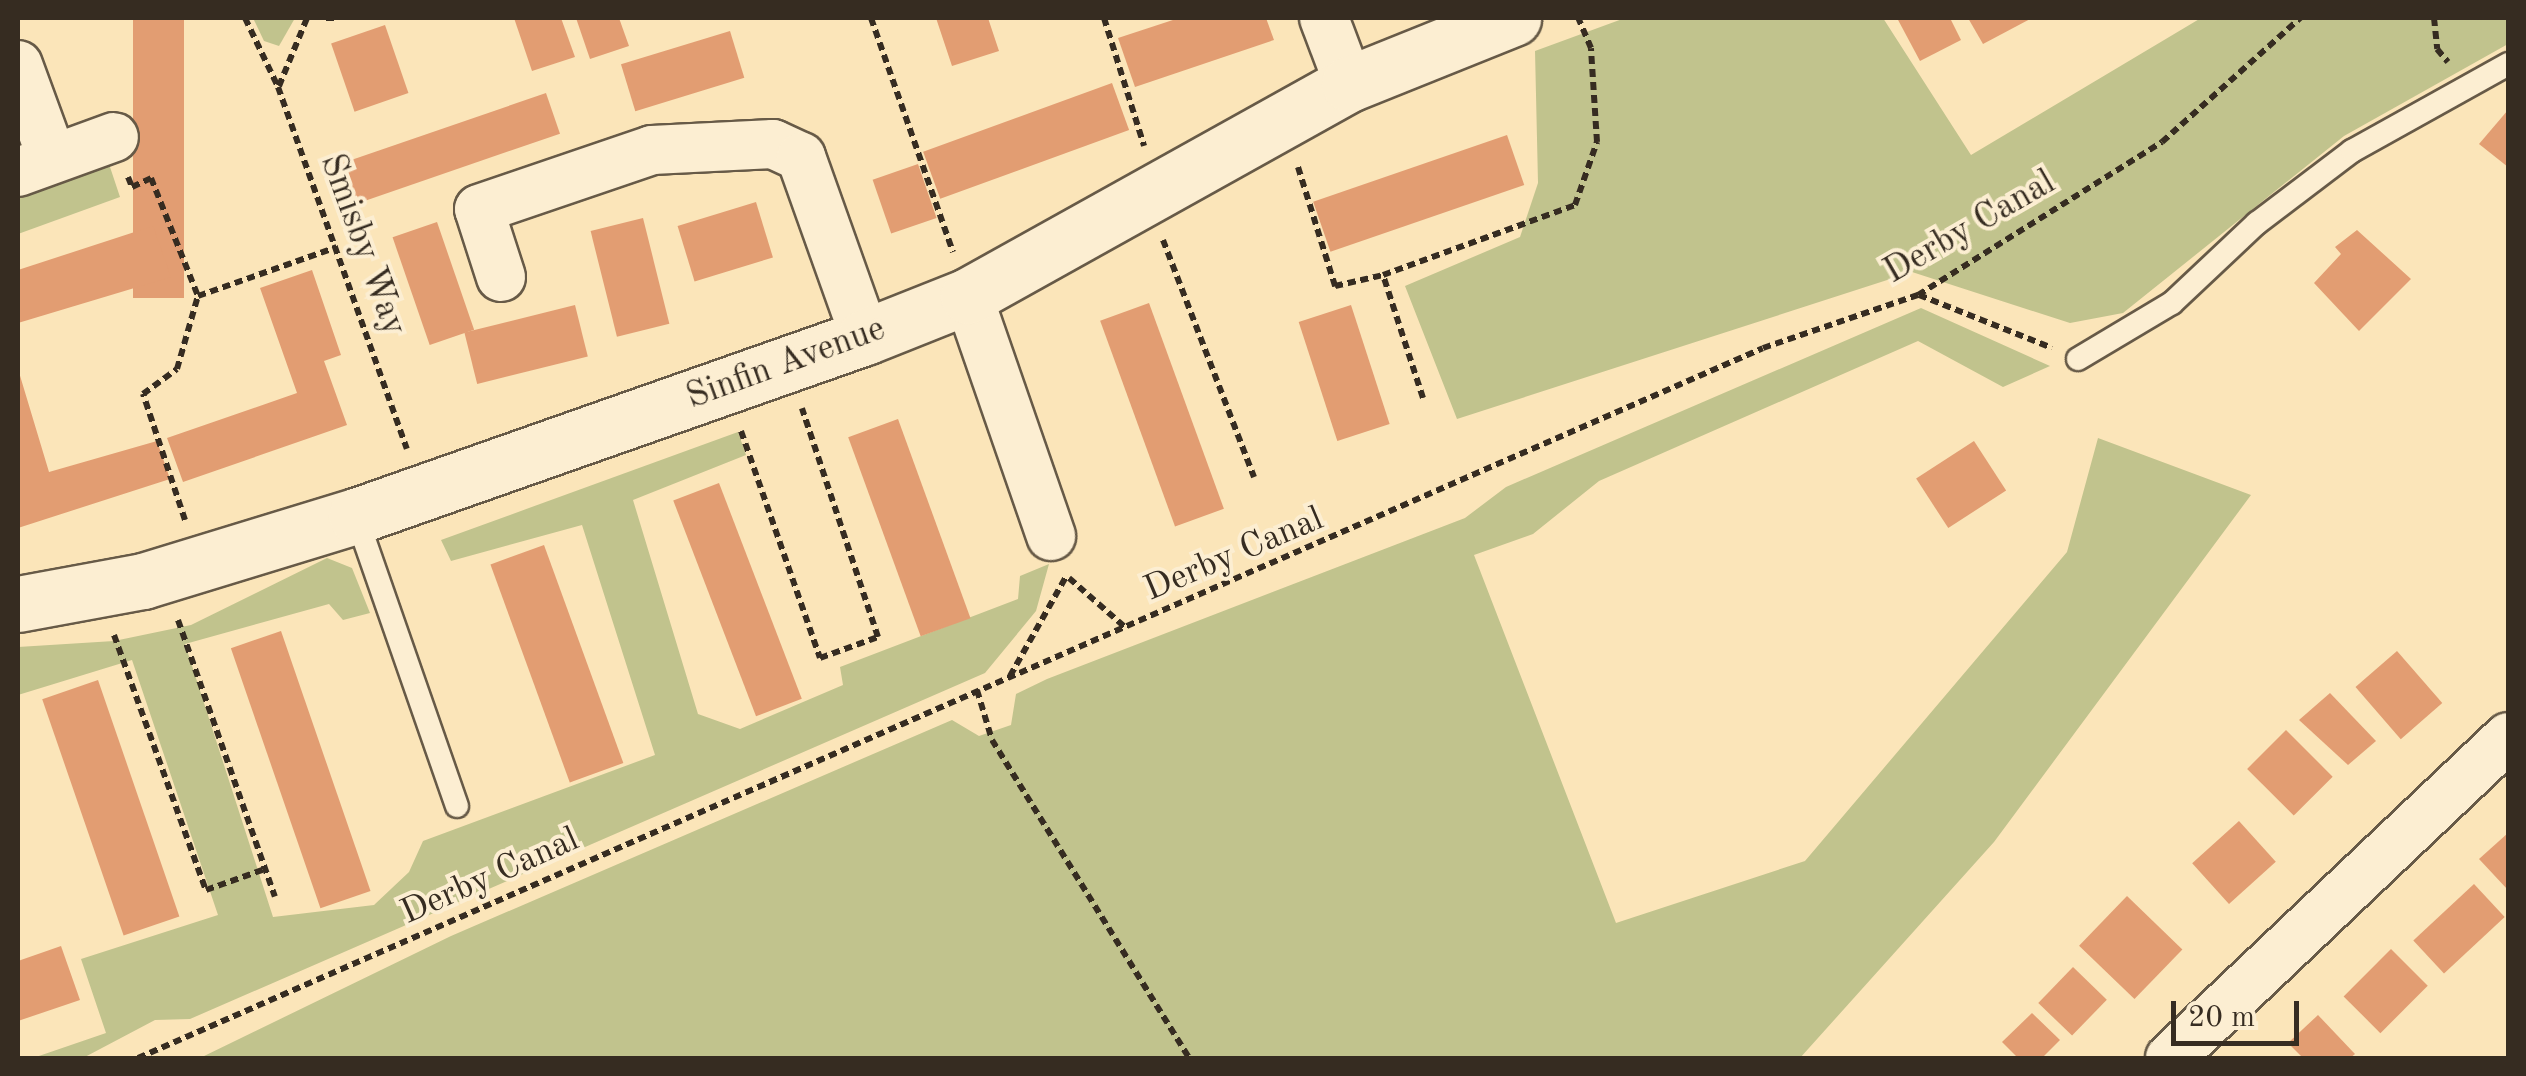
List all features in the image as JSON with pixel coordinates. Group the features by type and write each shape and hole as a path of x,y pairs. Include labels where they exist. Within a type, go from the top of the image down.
{"street":[{"path":"1324,18 1348,84"},
{"name":"Sinfin Avenue","path":"18,604 103,590 183,570 356,516 865,337 968,296 1348,84 1513,18"},
{"path":"18,64 35,165 114,137"},
{"path":"500,277 479,209 652,150 773,144 801,157 865,337"},
{"path":"968,296 1060,557"},
{"path":"2170,1058 2508,737"}],"lane":[{"path":"2078,359 2172,303 2258,223 2352,151 2508,64"},
{"path":"356,516 457,806"}],"path":[{"name":"Smisby Way","path":"245,18 278,87 422,492"},
{"path":"278,87 306,18"},
{"path":"326,18 334,18"},
{"path":"871,18 968,296"},
{"path":"1104,18 1150,195 1254,477"},
{"path":"1286,117 1335,286 1384,275 1575,205 1597,142 1591,48 1578,18"},
{"name":"Derby Canal","path":"138,1058 1763,348 1918,295 2162,142 2300,18"},
{"path":"2434,18 2437,49 2455,71 2480,78"},
{"path":"114,137 132,186 151,178 198,296 177,370 143,394 183,570 276,897"},
{"path":"198,296 337,247"},
{"path":"1384,275 1422,398"},
{"path":"1918,295 2078,359"},
{"path":"726,387 820,658 878,637 788,364"},
{"path":"1010,678 1060,557 1127,629"},
{"path":"103,590 117,647 206,890 265,869"},
{"path":"977,690 992,740 1190,1058"}],"green space":[{"path":"253,18 295,18 279,46 264,41"},
{"path":"1625,18 1883,18 1971,155 2201,18 2508,18 2508,44 2344,136 2123,313 2070,323 1912,272 1457,419 1405,286 1520,237 1538,183 1535,51"},
{"path":"105,152 120,197 18,234 18,184"},
{"path":"1921,308 2050,366 2003,387 1918,341 1599,481 1533,534 1474,555 1616,923 1805,861 2067,552 2098,438 2251,495 1994,842 1800,1058 200,1058 451,936 952,720 979,736 1011,725 1016,694 1047,679 1465,518 1506,487"},
{"path":"738,432 746,455 633,500 698,714 740,729 843,685 840,667 1018,599 1020,576 1049,564 1036,611 985,673 190,1019 155,1020 83,1058 33,1058 106,1033 81,959 218,915 132,660 18,695 18,647 114,641 191,625 327,558 352,568 370,613 343,620 329,604 185,644 273,917 374,905 409,872 423,841 655,755 582,525 451,561 441,540"}],"building":[{"path":"133,18 184,18 184,298 133,298"},
{"path":"514,18 561,18 575,57 532,71"},
{"path":"576,18 619,18 629,46 590,59"},
{"path":"936,18 988,18 999,51 952,66"},
{"path":"1179,18 1266,18 1274,40 1135,87 1118,38"},
{"path":"1897,18 1950,18 1961,40 1920,61"},
{"path":"1968,18 2032,18 1983,44"},
{"path":"385,25 408,93 355,112 331,44"},
{"path":"730,31 744,78 635,111 621,64"},
{"path":"1112,83 1129,130 940,199 923,152"},
{"path":"546,93 560,134 353,205 339,164"},
{"path":"2508,110 2508,167 2479,144"},
{"path":"1507,135 1524,185 1330,252 1313,202"},
{"path":"918,164 937,218 891,234 873,180"},
{"path":"756,202 773,257 695,281 678,226"},
{"path":"643,218 669,324 617,337 591,231"},
{"path":"437,222 474,330 430,345 393,237"},
{"path":"153,226 171,277 18,323 18,270"},
{"path":"2357,230 2411,279 2359,331 2314,283 2341,254 2335,247"},
{"path":"312,270 341,355 324,361 347,425 183,482 167,438 297,393 260,288"},
{"path":"1149,303 1224,509 1175,527 1100,321"},
{"path":"575,305 588,356 477,384 464,333"},
{"path":"1351,305 1390,424 1337,441 1299,322"},
{"path":"18,369 49,472 157,441 170,479 18,528"},
{"path":"898,419 971,618 921,636 848,437"},
{"path":"1974,441 2006,490 1948,528 1916,479"},
{"path":"719,483 802,699 756,716 673,501"},
{"path":"544,545 623,763 570,783 490,564"},
{"path":"281,631 371,891 320,908 231,648"},
{"path":"2397,651 2442,703 2401,739 2355,687"},
{"path":"98,680 179,916 124,936 42,699"},
{"path":"2330,693 2376,741 2348,765 2299,720"},
{"path":"2286,730 2333,777 2294,816 2247,769"},
{"path":"2239,821 2276,862 2229,904 2192,863"},
{"path":"2508,833 2508,890 2479,859"},
{"path":"2474,884 2505,917 2444,974 2413,941"},
{"path":"2127,896 2182,949 2134,999 2079,946"},
{"path":"61,946 80,1000 18,1021 18,961"},
{"path":"2391,949 2428,986 2380,1033 2344,996"},
{"path":"2073,967 2107,1000 2072,1036 2038,1003"},
{"path":"2032,1013 2060,1040 2042,1058 2018,1058 2002,1042"},
{"path":"2318,1015 2355,1054 2350,1058 2303,1058 2288,1043"}]}
